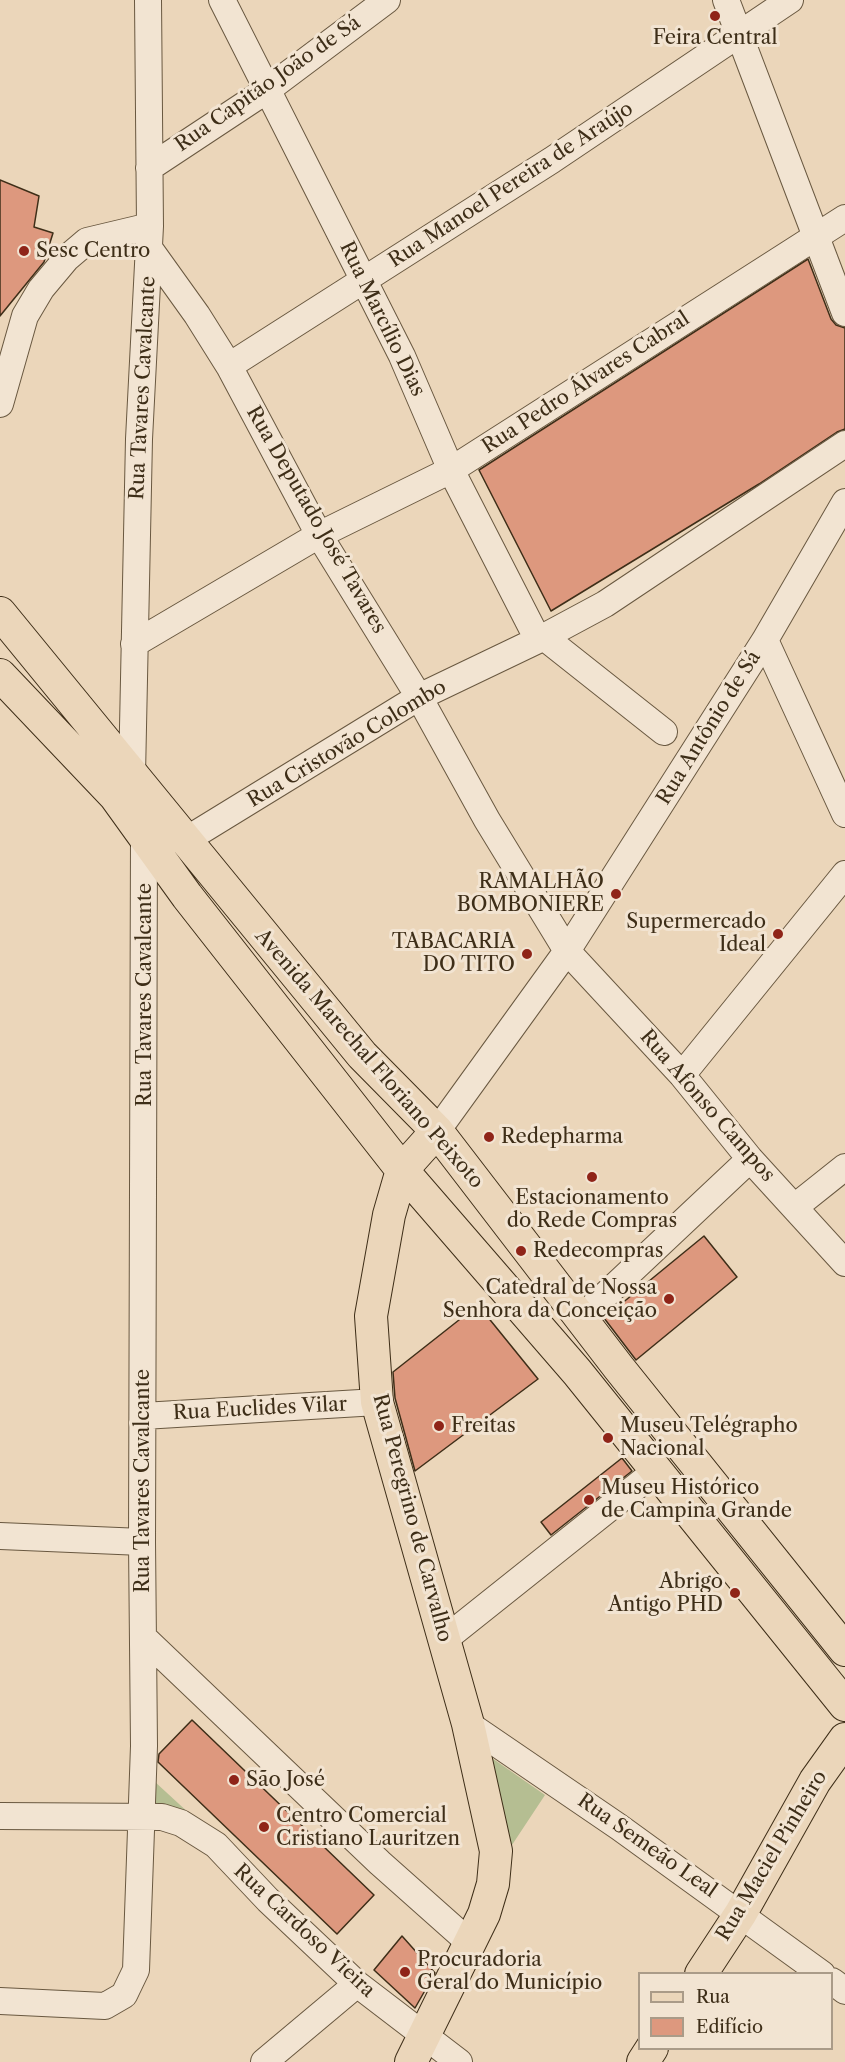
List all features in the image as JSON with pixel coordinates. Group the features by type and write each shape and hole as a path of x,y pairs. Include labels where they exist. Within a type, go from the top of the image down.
{"main road":[{"name":"Avenida Marechal Floriano Peixoto","path":"0,613 123,785 144,836 187,896 402,1170 497,1277 657,1470 845,1706"},
{"path":"0,637 63,718 123,785"},
{"name":"Avenida Marechal Floriano Peixoto","path":"0,675 186,840 362,1055 437,1131 581,1318 845,1650"},
{"name":"Rua Peregrino de Carvalho","path":"417,2049 484,1914 493,1884 496,1851 468,1724 377,1402 371,1316 389,1215 402,1170 437,1131"},
{"name":"Rua Maciel Pinheiro","path":"702,1972 741,1913 815,1781 845,1739"}],"street":[{"name":"Rua Tavares Cavalcante","path":"123,785 134,644 139,439 150,237 148,0"},
{"name":"Rua Marcílio Dias","path":"222,0 365,280 402,356 451,470 540,639"},
{"name":"Rua Capitão João de Sá","path":"148,168 267,90 387,0"},
{"path":"726,0 845,313"},
{"name":"Rua Manoel Pereira de Araújo","path":"229,366 552,160 790,0"},
{"name":"Rua Pedro Álvares Cabral","path":"134,644 319,535 451,470 845,218"},
{"path":"0,404 25,316 47,281 67,258 87,241 150,237"},
{"name":"Rua Deputado José Tavares","path":"150,237 229,366 319,535 419,697 487,820 567,951"},
{"name":"Rua Cristovão Colombo","path":"186,840 419,697 540,639 605,604 845,444"},
{"name":"Rua Antônio de Sá","path":"567,951 765,640 845,502"},
{"path":"540,639 664,732"},
{"path":"765,640 845,814"},
{"name":"Rua Tavares Cavalcante","path":"0,2001 105,2006 124,1995 135,1970 142,1817 145,1639 142,1542 144,836"},
{"path":"682,1075 845,874"},
{"name":"Rua Afonso Campos","path":"567,951 682,1075 750,1159 796,1206 845,1263"},
{"name":"Rua Peregrino de Carvalho","path":"437,1131 567,951"},
{"path":"581,1318 750,1159"},
{"path":"796,1206 845,1167"},
{"name":"Rua Euclides Vilar","path":"143,1416 377,1402"},
{"path":"445,1639 657,1470"},
{"path":"0,1536 142,1542"},
{"path":"145,1639 380,1863 470,1943"},
{"name":"Rua Semeão Leal","path":"468,1724 534,1767 741,1913 819,1972"},
{"name":"Rua Cardoso Vieira","path":"0,1816 162,1817 181,1823 216,1845 268,1900 357,1984 417,2049 459,2062"},
{"path":"264,2062 357,1984"}],"green space":[{"path":"489,1756 545,1795 508,1851"},
{"path":"154,1781 191,1815 153,1807"}],"building":[{"name":"Sesc Centro","path":"0,180 39,196 34,227 53,233 44,262 0,316"},
{"path":"808,259 831,319 836,325 845,328 845,429 551,611 479,470"},
{"name":"Catedral de Nossa Senhora da Conceição","path":"704,1236 737,1277 636,1360 604,1318"},
{"name":"Freitas","path":"478,1305 538,1379 415,1471 395,1398 393,1372"},
{"name":"Museu Histórico de Campina Grande","path":"622,1458 632,1471 551,1535 541,1522"},
{"name":"Centro Comercial Cristiano Lauritzen","path":"192,1720 374,1895 337,1934 158,1762 159,1754"},
{"name":"Procuradoria Geral do Município","path":"402,1936 435,1973 415,2008 374,1970"}],"place":[{"name":"Feira Central","path":"715,16"},
{"name":"Sesc Centro","path":"24,251"},
{"name":"RAMALHÃO BOMBONIERE","path":"616,894"},
{"name":"Supermercado Ideal","path":"778,934"},
{"name":"TABACARIA DO TITO","path":"527,954"},
{"name":"Redepharma","path":"489,1137"},
{"name":"Estacionamento do Rede Compras","path":"592,1177"},
{"name":"Redecompras","path":"521,1251"},
{"name":"Catedral de Nossa Senhora da Conceição","path":"669,1299"},
{"name":"Freitas","path":"439,1426"},
{"name":"Museu Telégrapho Nacional","path":"608,1438"},
{"name":"Museu Histórico de Campina Grande","path":"589,1500"},
{"name":"Abrigo Antigo PHD","path":"735,1593"},
{"name":"São José","path":"234,1780"},
{"name":"Centro Comercial Cristiano Lauritzen","path":"264,1827"},
{"name":"Procuradoria Geral do Município","path":"405,1972"}]}
